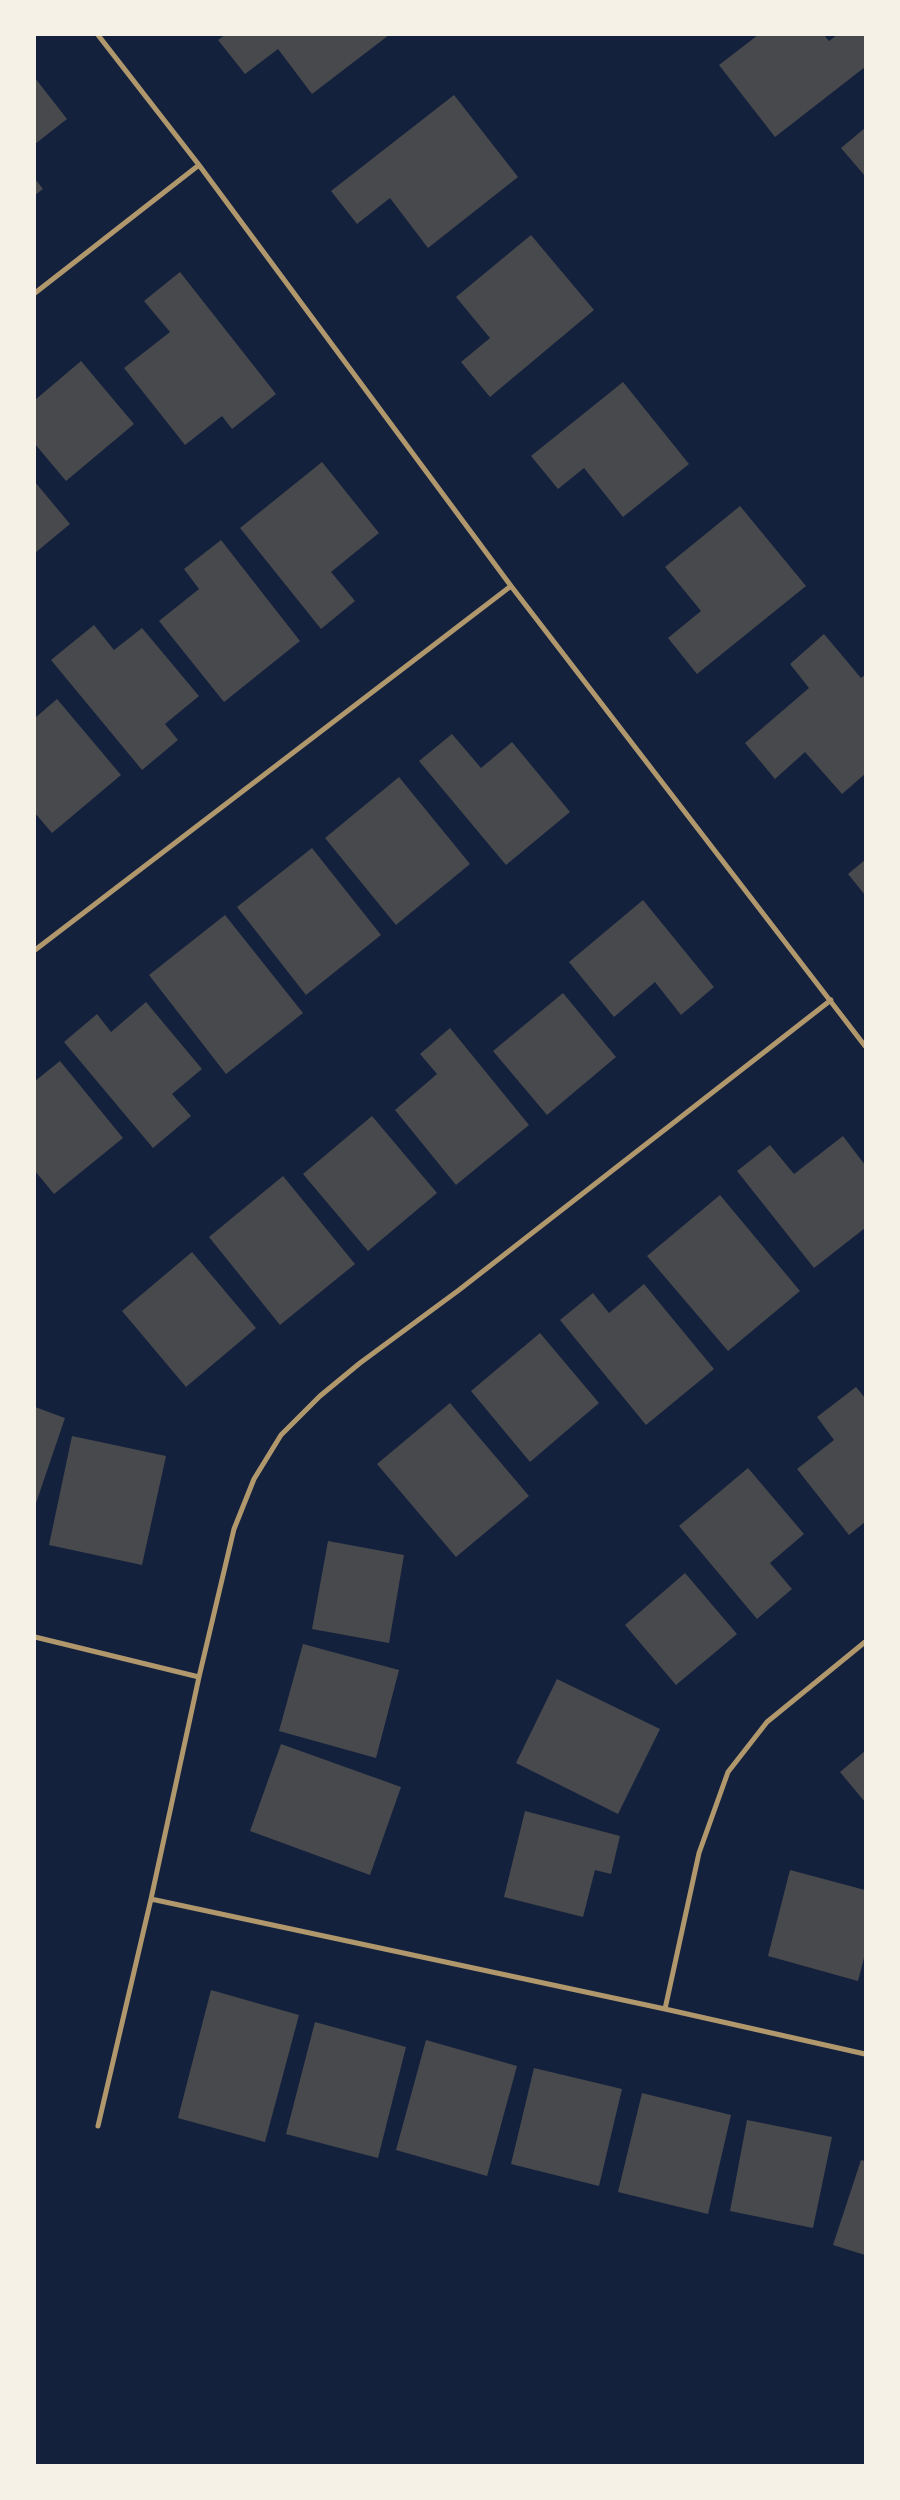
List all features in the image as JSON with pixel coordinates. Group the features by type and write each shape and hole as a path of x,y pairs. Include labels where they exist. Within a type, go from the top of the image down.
{"street":[{"path":"98,35 199,165 511,586 865,1046"},
{"path":"35,293 199,165"},
{"path":"35,950 511,586"},
{"path":"98,2126 234,1530 254,1479 281,1435 320,1396 360,1364 459,1290 831,1000"},
{"path":"35,1637 199,1677"},
{"path":"665,2009 699,1853 728,1772 767,1722 865,1642"},
{"path":"150,1899 665,2009 865,2054"}],"building":[{"path":"225,35 389,35 312,94 278,49 245,74 218,40"},
{"path":"758,35 824,35 829,41 837,35 865,35 865,67 775,137 719,65"},
{"path":"35,78 67,119 35,144"},
{"path":"454,95 518,177 428,248 390,198 357,224 331,191"},
{"path":"865,128 865,176 841,148"},
{"path":"35,179 43,189 35,195"},
{"path":"531,235 594,310 490,397 461,362 490,338 456,297"},
{"path":"180,272 276,394 232,429 222,416 185,445 124,368 170,332 144,301"},
{"path":"81,361 134,424 66,481 35,444 35,400"},
{"path":"623,382 689,464 623,517 584,468 558,489 531,456"},
{"path":"322,462 379,533 331,572 355,601 321,629 240,528"},
{"path":"35,482 70,524 35,553"},
{"path":"740,506 806,586 697,674 668,638 701,611 665,567"},
{"path":"221,540 300,641 224,702 159,621 199,589 184,569"},
{"path":"94,625 114,650 142,628 199,696 165,724 178,740 142,770 51,660"},
{"path":"824,634 861,678 865,675 865,774 842,794 805,752 775,779 745,743 809,688 790,664"},
{"path":"57,699 121,775 52,833 35,813 35,718"},
{"path":"452,734 481,768 512,742 570,812 506,865 419,761"},
{"path":"399,777 470,864 396,925 325,838"},
{"path":"312,848 381,935 306,995 237,907"},
{"path":"865,860 865,895 848,874"},
{"path":"643,900 714,987 681,1015 655,982 614,1017 569,962"},
{"path":"225,915 303,1013 226,1074 149,975"},
{"path":"563,993 616,1057 547,1115 493,1051"},
{"path":"146,1002 202,1069 172,1094 191,1116 153,1148 64,1042 97,1014 111,1032"},
{"path":"450,1028 529,1125 456,1185 395,1110 437,1074 420,1054"},
{"path":"60,1061 123,1138 54,1194 35,1171 35,1081"},
{"path":"372,1116 437,1193 368,1251 303,1174"},
{"path":"843,1136 865,1165 865,1228 814,1268 737,1171 770,1145 794,1174"},
{"path":"283,1176 355,1264 280,1325 209,1237"},
{"path":"720,1195 800,1291 728,1351 647,1256"},
{"path":"192,1252 256,1328 186,1387 122,1311"},
{"path":"644,1284 714,1369 646,1425 560,1320 593,1293 609,1313"},
{"path":"540,1333 599,1403 530,1462 471,1391"},
{"path":"856,1387 865,1398 865,1522 849,1535 797,1469 834,1440 817,1417"},
{"path":"450,1403 529,1496 456,1557 377,1464"},
{"path":"35,1407 65,1418 35,1506"},
{"path":"72,1436 166,1456 142,1565 49,1545"},
{"path":"748,1468 804,1534 770,1563 792,1589 757,1619 679,1526"},
{"path":"328,1541 404,1555 389,1643 312,1629"},
{"path":"685,1573 737,1634 676,1685 625,1625"},
{"path":"303,1644 399,1670 376,1758 279,1731"},
{"path":"557,1679 660,1729 618,1814 516,1763"},
{"path":"281,1744 401,1787 370,1875 250,1831"},
{"path":"865,1751 865,1802 840,1772"},
{"path":"525,1811 620,1836 611,1874 595,1870 583,1917 504,1897"},
{"path":"790,1870 865,1890 865,1954 858,1981 768,1956"},
{"path":"211,1990 299,2015 265,2142 178,2118"},
{"path":"315,2022 406,2047 378,2158 286,2134"},
{"path":"426,2040 517,2066 487,2176 396,2150"},
{"path":"534,2068 622,2089 599,2186 511,2164"},
{"path":"642,2093 731,2115 708,2214 618,2192"},
{"path":"747,2120 832,2137 813,2228 730,2211"},
{"path":"861,2160 865,2161 865,2255 833,2245"}]}
